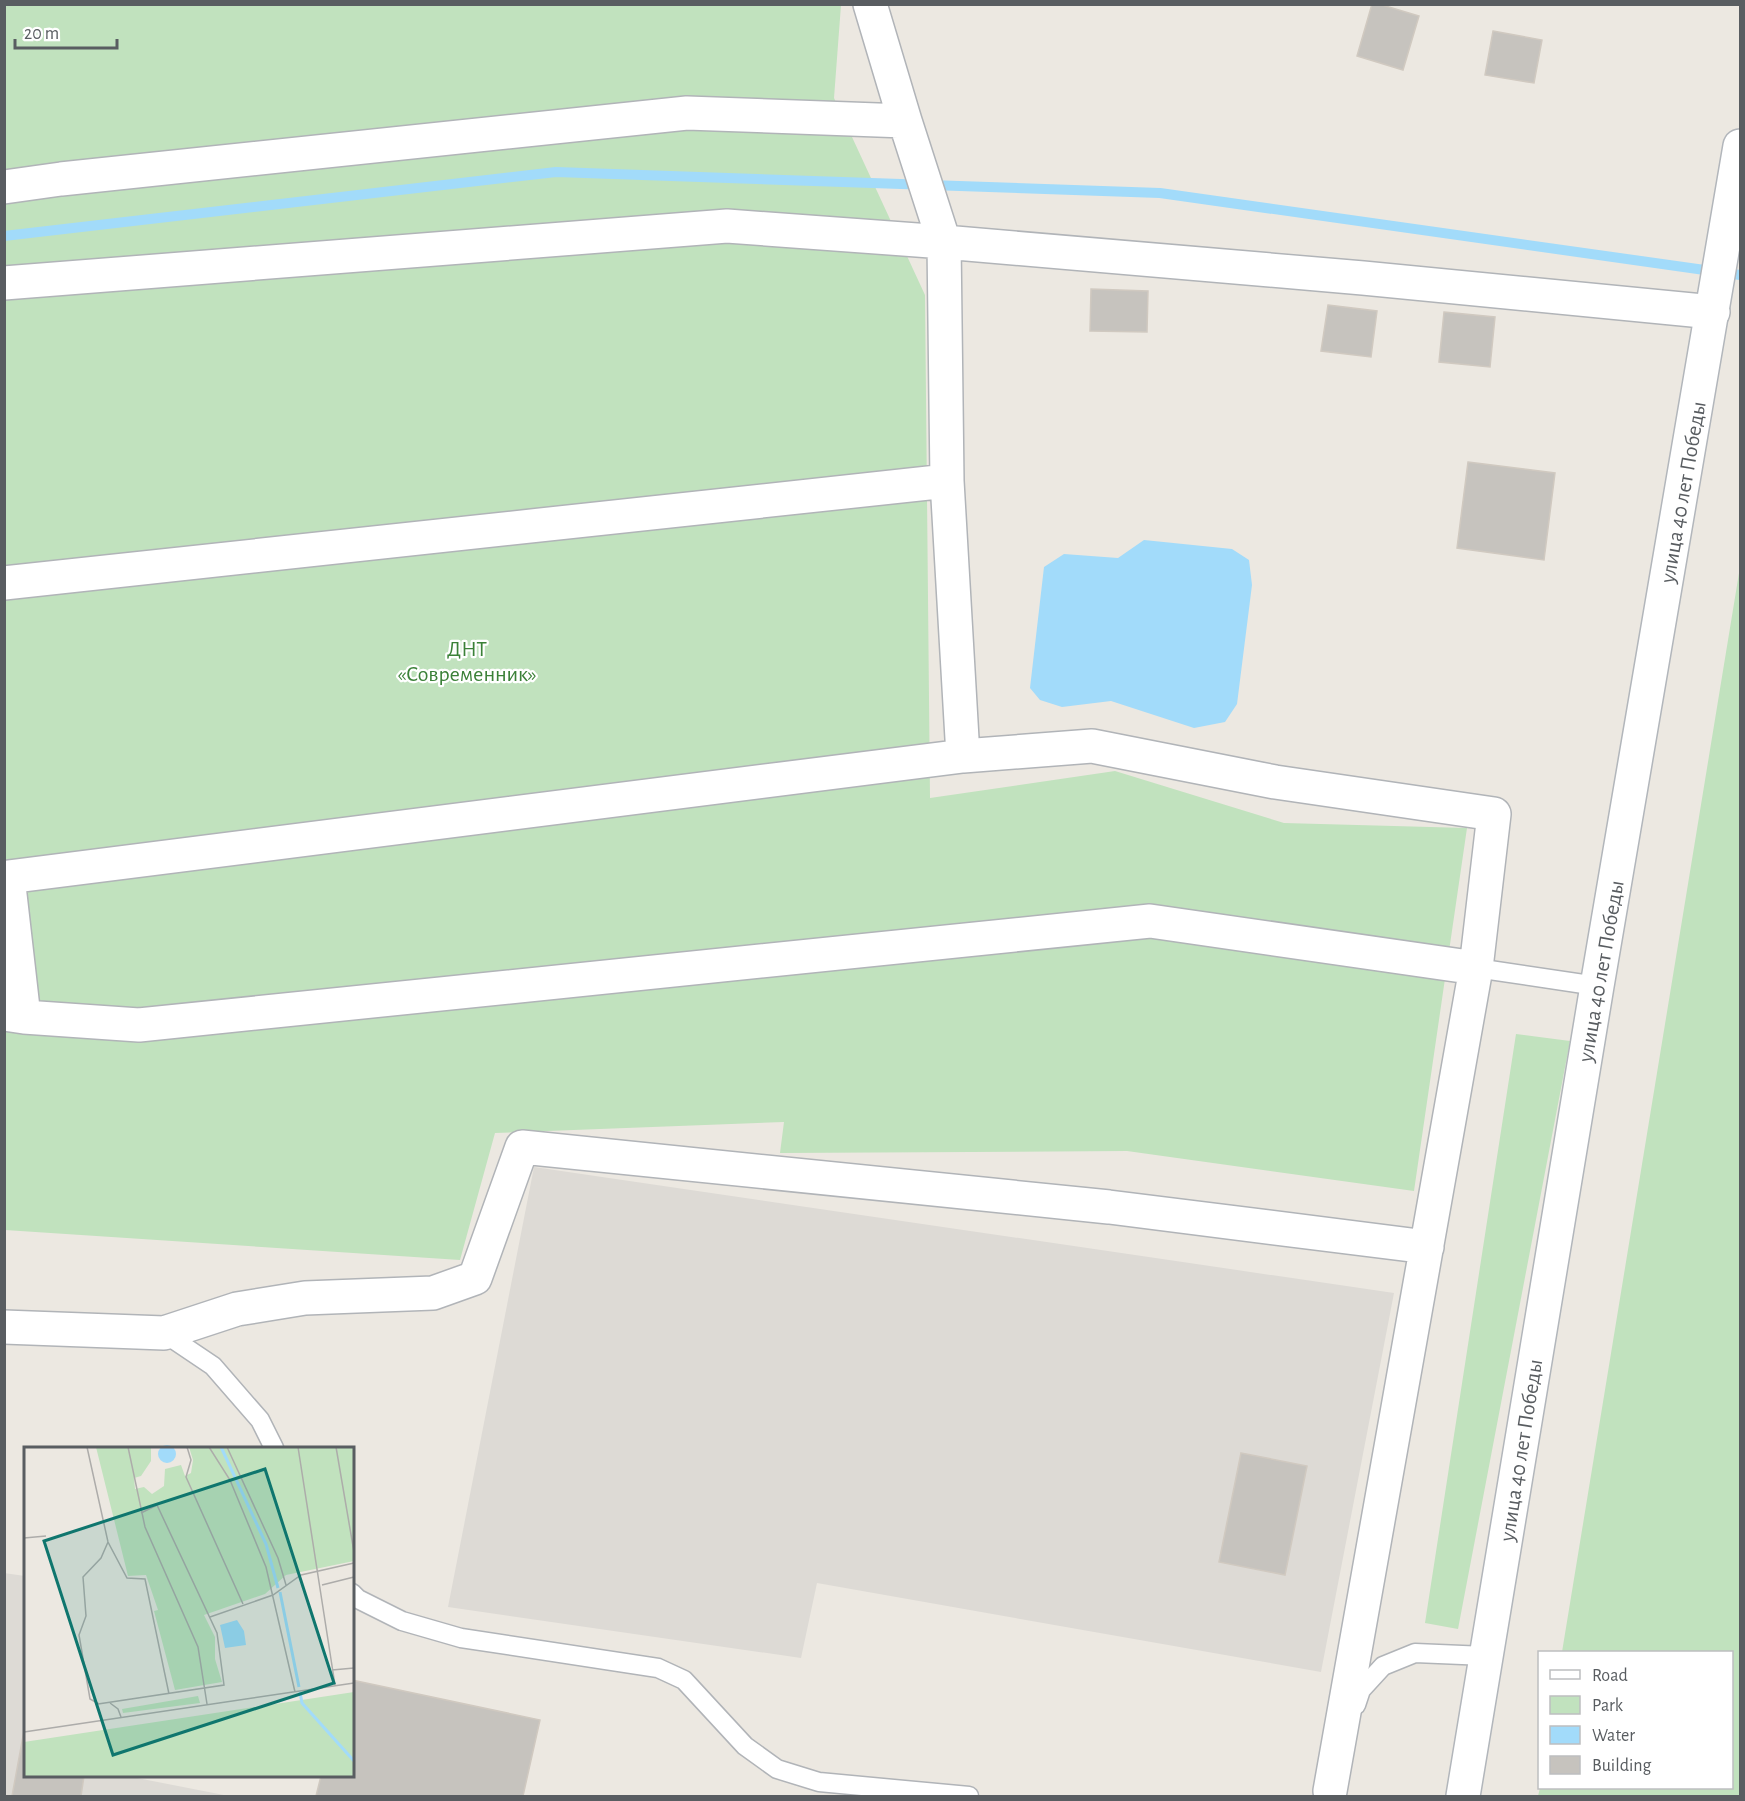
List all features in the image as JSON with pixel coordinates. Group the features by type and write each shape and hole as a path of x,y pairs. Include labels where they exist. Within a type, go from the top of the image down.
{"street":[{"path":"870,4 944,242 947,481 963,756"},
{"path":"4,187 61,179 687,113 905,121"},
{"name":"улица 40 лет Победы","path":"1463,1797 1597,986 1740,146"},
{"path":"4,283 727,226 1375,279 1715,300"},
{"path":"4,583 947,481"},
{"path":"1328,1794 1476,968 1494,814 1275,782 1092,746 963,756 8,876 14,1015 139,1025 1150,921 1476,968"},
{"path":"4,1327 164,1334 237,1309 305,1298 433,1293 475,1278 522,1147 1097,1206 1427,1246"}],"lane":[{"path":"1476,968 1597,986"},
{"path":"164,1334 213,1366 260,1420 273,1447"},
{"path":"354,1595 402,1621 461,1638 658,1668 684,1680 745,1746 777,1769 819,1782 969,1797"},
{"path":"1328,1794 1361,1690 1383,1666 1415,1653 1486,1656"}],"shaded area":[{"path":"534,1167 1394,1293 1321,1672 817,1583 801,1658 448,1607"},
{"path":"4,1573 24,1576 24,1777 132,1777 229,1796 5,1796"}],"green space":[{"name":"ДНТ «Современник»","path":"4,5 841,5 834,98 925,295 930,798 1115,771 1284,823 1467,828 1414,1191 1127,1151 780,1153 784,1122 495,1133 460,1260 5,1230"},
{"path":"1740,567 1740,1796 1538,1796 1540,1789 1733,1789 1733,1651 1562,1651"},
{"path":"1516,1034 1570,1041 1458,1629 1425,1623"}],"water":[{"path":"1144,540 1232,549 1249,560 1252,585 1237,704 1225,722 1194,728 1111,701 1062,707 1040,700 1030,688 1044,567 1064,554 1118,558"}],"building":[{"path":"1372,4 1419,16 1403,70 1357,56"},
{"path":"1493,31 1542,40 1534,83 1485,75"},
{"path":"1091,289 1148,291 1147,332 1090,331"},
{"path":"1328,305 1377,311 1371,357 1321,351"},
{"path":"1444,312 1495,317 1490,367 1439,362"},
{"path":"1468,462 1555,473 1544,560 1457,548"},
{"path":"1241,1453 1307,1466 1285,1575 1219,1562"},
{"path":"354,1680 540,1720 523,1796 316,1796 321,1777 354,1777"},
{"path":"24,1731 24,1777 84,1777 81,1796 12,1796"}],"waterway":[{"path":"4,236 556,172 1160,193 1740,275"}]}
